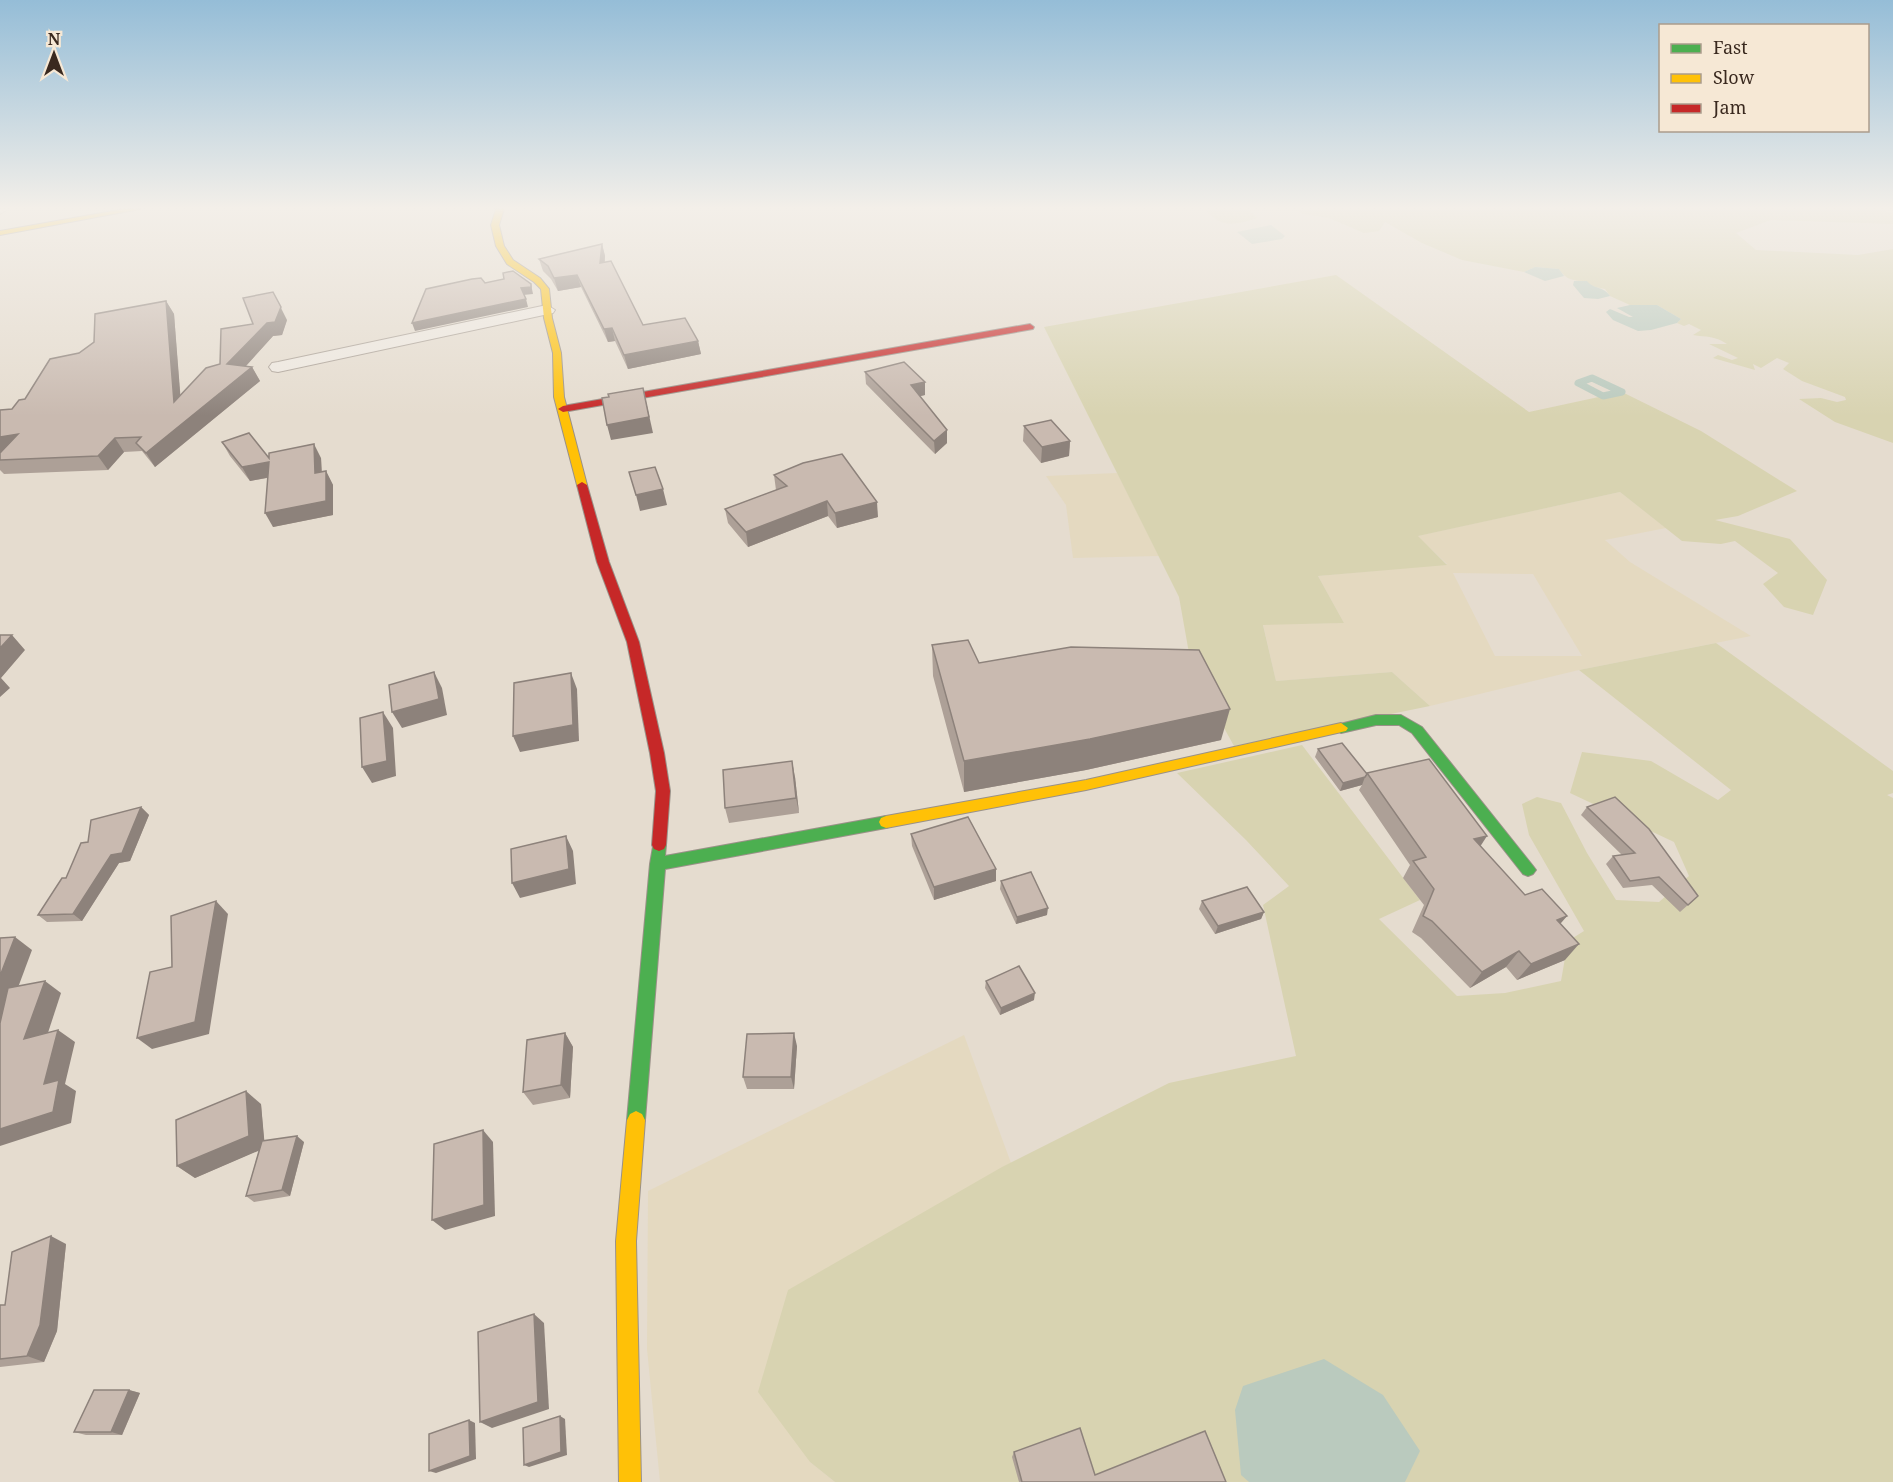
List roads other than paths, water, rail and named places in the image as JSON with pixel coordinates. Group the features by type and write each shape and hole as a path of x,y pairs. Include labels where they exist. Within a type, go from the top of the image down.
{"street":[{"path":"534,278 545,289 547,310 557,353 559,397 564,423 603,562 633,642 663,791 626,1241 630,1482"},
{"path":"278,367 547,310"},
{"path":"563,409 1030,327"},
{"path":"657,864 1075,788 1376,720 1401,720 1417,730 1528,870"}],"waterway":[{"path":"1592,378 1622,392 1603,396 1578,383 1592,378"}]}
